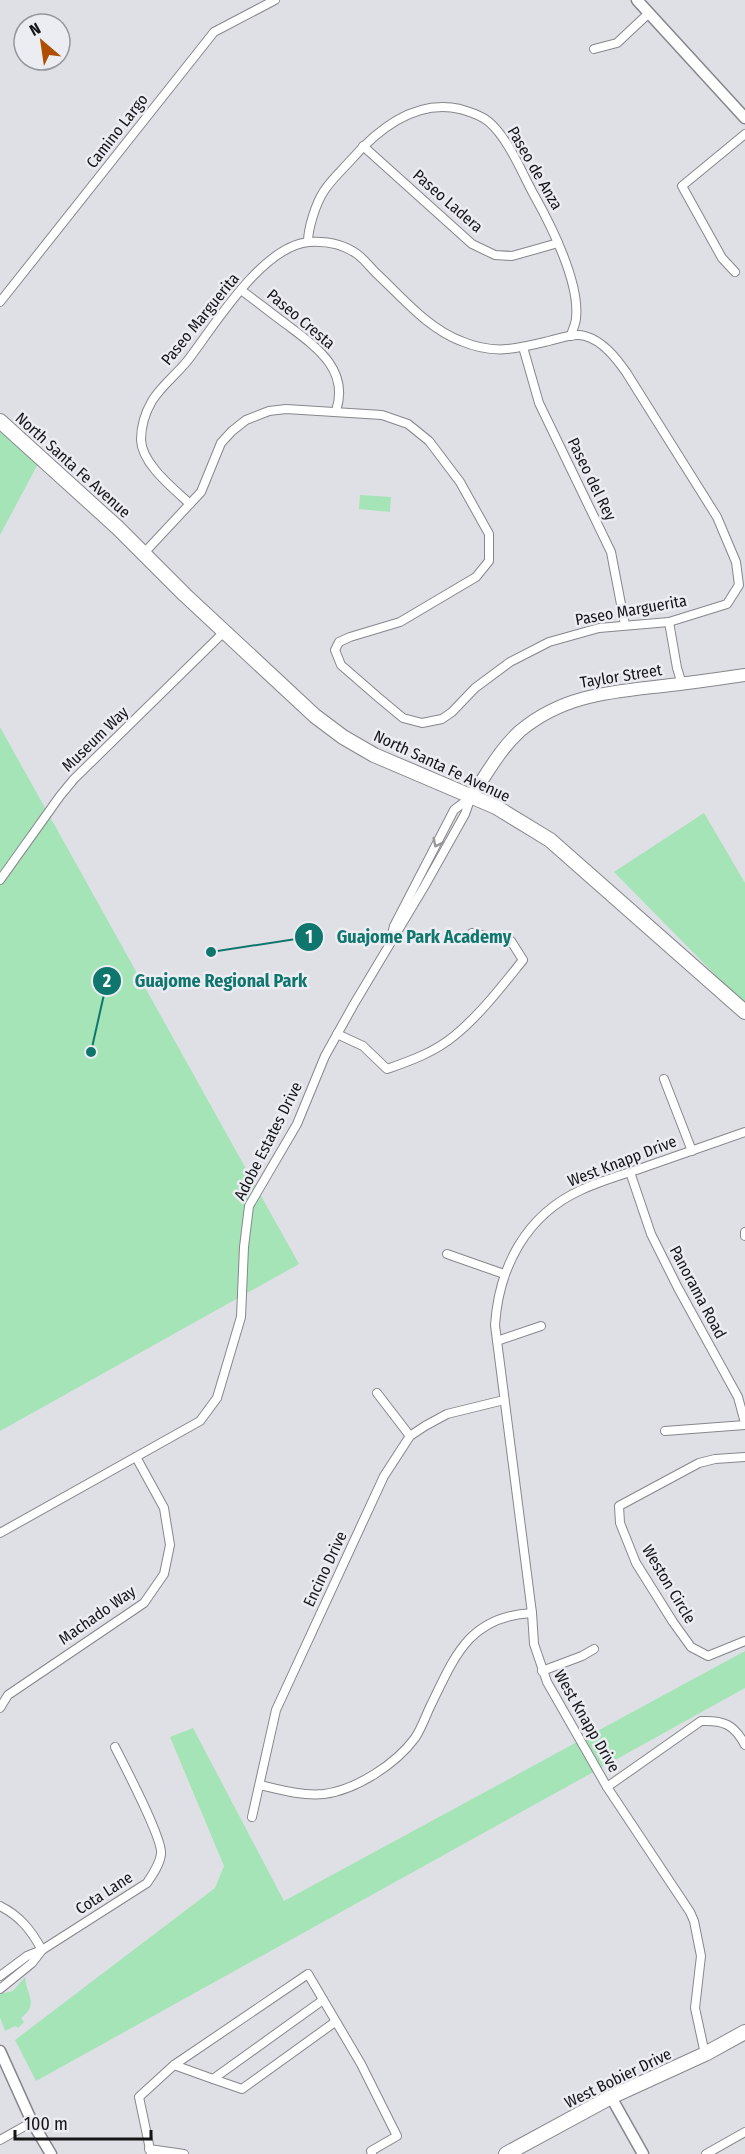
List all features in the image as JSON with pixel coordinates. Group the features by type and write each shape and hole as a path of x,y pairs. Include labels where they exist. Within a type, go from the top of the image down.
{"main road":[{"name":"North Santa Fe Avenue","path":"0,421 144,553 184,595 315,716 343,736 397,767 496,807 550,840 745,1012"},
{"name":"Taylor Street","path":"471,797 494,759 520,731 548,713 593,694 745,675"},
{"name":"West Bobier Drive","path":"506,2154 611,2097 705,2054 745,2032"}],"street":[{"name":"Camino Largo","path":"0,302 214,32 275,0"},
{"path":"637,0 745,118"},
{"path":"594,50 617,43 649,13"},
{"name":"Paseo de Anza","path":"308,242 308,231 323,192 363,146 386,126 428,107 448,106 470,112 488,121 501,135 553,227 563,252 575,297 576,318 571,336"},
{"path":"735,272 722,258 682,186 745,134"},
{"name":"Paseo Ladera","path":"363,146 472,244 495,255 512,256 558,243"},
{"name":"Paseo Marguerita","path":"308,242 331,242 356,254 430,324 472,346 506,351 571,336 586,336 603,346 615,357 717,517 736,562 739,585 727,604 669,621 599,628 549,642 510,662 476,688 442,719 422,723 403,718 341,665 335,650 339,642 400,622 476,577 489,561 489,534 460,482 429,441 408,424 382,414 286,409 269,411 246,420 221,443 206,483 190,504 156,471 141,442 142,421 153,399 187,361 226,307 280,253 308,242"},
{"name":"Paseo Cresta","path":"241,290 322,352 334,371 340,399 336,411"},
{"name":"Paseo del Rey","path":"523,347 539,404 611,552 625,626"},
{"path":"144,553 190,504"},
{"path":"669,621 682,684"},
{"name":"Museum Way","path":"0,880 74,779 224,632"},
{"name":"Adobe Estates Drive","path":"0,1533 200,1421 217,1398 241,1317 244,1247 249,1206 297,1124 325,1056 390,944 394,926 454,810 471,797"},
{"path":"337,1034 363,1046 387,1069 415,1059 454,1037 494,996 523,960 511,941 472,933"},
{"path":"664,1079 692,1150"},
{"name":"West Knapp Drive","path":"705,2054 695,2008 701,1956 694,1921 607,1787 542,1671 534,1644 495,1325 497,1302 511,1257 537,1222 552,1207 581,1190 745,1132"},
{"name":"Panorama Road","path":"630,1172 651,1234 738,1397 745,1424"},
{"path":"447,1254 504,1274"},
{"path":"497,1341 541,1326"},
{"path":"376,1393 410,1436"},
{"name":"Encino Drive","path":"252,1817 276,1710 384,1476 410,1436 447,1414 504,1400"},
{"path":"665,1431 745,1424"},
{"name":"Machado Way","path":"0,1708 8,1695 144,1603 164,1574 170,1545 164,1508 136,1457"},
{"name":"Weston Circle","path":"745,1457 714,1459 699,1463 619,1506 620,1523 636,1563 691,1647 708,1656 745,1641"},
{"path":"260,1785 297,1793 322,1794 337,1792 377,1774 398,1758 416,1737 454,1657 468,1639 480,1628 498,1619 514,1614 532,1613"},
{"path":"542,1671 594,1649"},
{"path":"607,1787 701,1721 717,1721 730,1726 741,1737 745,1745"},
{"name":"Cota Lane","path":"0,1976 27,1956 42,1950 147,1883 158,1863 162,1852 157,1834 116,1747"},
{"path":"0,1906 20,1918 28,1926 42,1950"},
{"name":"Cota Lane","path":"0,1989 32,1964 42,1950"},
{"path":"184,2154 150,2151 138,2097 174,2065 308,1974 361,2064 397,2136 370,2151 372,2154"},
{"path":"213,2079 323,2000"},
{"path":"174,2065 242,2089 335,2022"},
{"path":"0,2051 32,2122 51,2154"},
{"path":"611,2097 643,2154"},
{"path":"0,2140 32,2122"},
{"path":"706,2154 745,2132"}],"green space":[{"path":"0,426 39,462 0,535"},
{"path":"360,495 391,497 390,512 359,509"},
{"path":"0,727 299,1264 0,1431"},
{"path":"704,813 745,883 745,1005 614,872"},
{"path":"745,1651 745,1688 36,2081 15,2040 215,1888 224,1866 170,1737 193,1728 284,1901"},
{"path":"25,1977 31,1999 30,2008 21,2018 24,2022 18,2028 15,2026 5,2031 0,2017 0,1994 13,1991"}],"place":[{"name":"Guajome Park Academy","path":"211,952"},
{"name":"Guajome Regional Park","path":"91,1052"}]}
